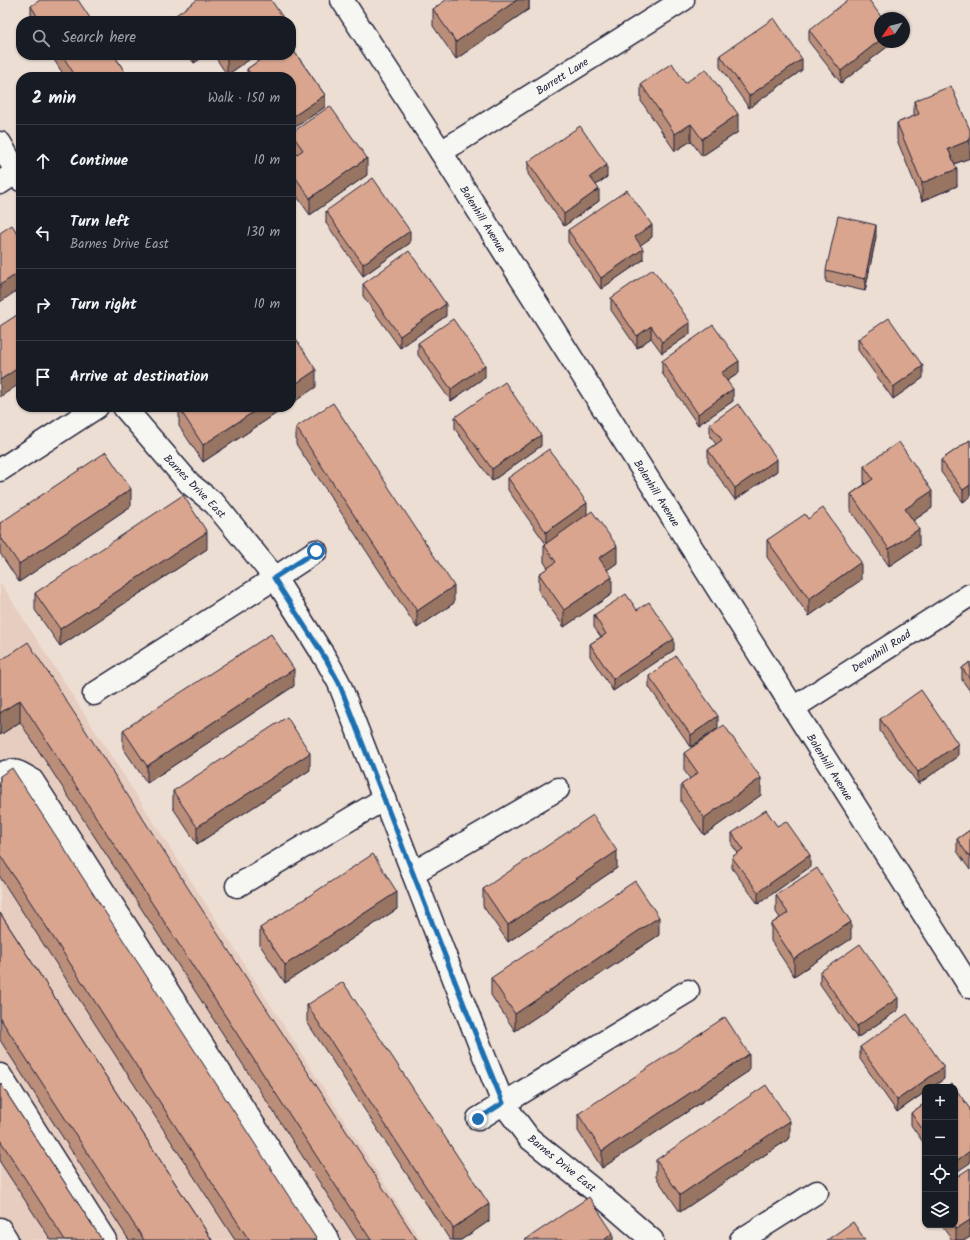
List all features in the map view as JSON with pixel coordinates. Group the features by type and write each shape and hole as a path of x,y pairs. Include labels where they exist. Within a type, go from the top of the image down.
{"street":[{"name":"Bolenhill Avenue","path":"342,0 441,152 970,987"},
{"name":"Barrett Lane","path":"441,152 683,0"},
{"path":"0,143 15,176"},
{"path":"0,470 88,412"},
{"name":"Barnes Drive East","path":"128,412 190,484 215,504 274,578 327,661 339,683 503,1103 529,1138 599,1194 652,1240"},
{"path":"94,694 316,551"},
{"name":"Devonhill Road","path":"793,708 970,595"},
{"path":"0,774 4,772 18,771 32,780 328,1240"},
{"path":"412,873 558,788"},
{"path":"237,886 384,798"},
{"path":"478,1119 688,991"},
{"path":"0,1075 105,1240"},
{"path":"741,1240 818,1192"},
{"path":"0,1229 7,1240"}],"shaded area":[{"path":"0,582 421,1240 0,1240"}],"building":[{"path":"40,0 78,0 89,16 37,16 31,6"},
{"path":"197,0 271,0 282,16 174,16"},
{"path":"446,0 517,0 456,42 433,9"},
{"path":"848,0 869,0 878,12 874,12 874,45 841,71 809,30"},
{"path":"774,18 802,59 749,96 720,55"},
{"path":"296,54 325,95 296,115 296,72 249,72 247,69 260,60 296,60"},
{"path":"65,60 117,60 125,72 73,72"},
{"path":"672,63 685,83 706,69 738,114 702,139 691,124 675,134 641,84"},
{"path":"951,86 970,130 970,140 948,149 957,169 922,183 897,123 919,114 914,101"},
{"path":"330,106 367,158 310,198 296,178 296,155 303,150 296,140 296,130"},
{"path":"580,126 607,165 590,177 599,189 564,214 528,162"},
{"path":"373,178 410,231 363,264 326,211"},
{"path":"627,190 652,225 635,237 643,249 601,278 568,230"},
{"path":"838,216 876,225 865,279 826,270"},
{"path":"12,225 16,231 16,274 0,285 0,233"},
{"path":"409,251 446,304 400,336 363,284"},
{"path":"653,269 690,322 662,342 651,326 637,336 611,298"},
{"path":"16,316 16,369 0,380 0,326"},
{"path":"889,318 923,366 893,387 858,339"},
{"path":"453,319 485,365 451,389 418,343"},
{"path":"713,325 739,361 721,373 733,389 698,414 662,361"},
{"path":"296,339 316,370 296,384"},
{"path":"505,382 541,435 492,469 455,417"},
{"path":"333,403 454,586 417,611 296,427"},
{"path":"738,404 777,459 735,488 708,450 722,440 710,424"},
{"path":"182,412 253,412 203,445"},
{"path":"970,440 970,485 963,490 941,460"},
{"path":"899,442 932,491 905,509 919,529 889,549 851,494 873,479 864,466"},
{"path":"549,449 587,503 546,532 508,478"},
{"path":"106,452 131,489 19,564 0,536 0,523"},
{"path":"183,495 207,532 60,629 35,593"},
{"path":"823,508 861,562 809,599 767,540 805,514 808,519"},
{"path":"592,511 617,546 599,558 612,577 564,610 539,574 556,562 544,545"},
{"path":"626,594 637,610 649,602 674,639 613,679 590,644 606,634 594,615"},
{"path":"271,634 294,669 147,766 123,730"},
{"path":"28,642 417,1240 371,1240 20,700 0,713 0,661"},
{"path":"676,656 718,716 691,735 649,676"},
{"path":"970,662 970,679 962,668"},
{"path":"921,690 958,744 918,772 880,719"},
{"path":"287,717 310,753 197,827 173,791"},
{"path":"724,725 761,778 704,818 681,785 698,773 684,753"},
{"path":"12,768 317,1240 249,1240 0,855 0,776"},
{"path":"766,810 777,826 786,821 810,855 758,892 732,857 743,849 732,833"},
{"path":"593,815 617,851 508,925 483,889"},
{"path":"970,830 970,858 957,839"},
{"path":"373,854 397,892 285,965 260,928"},
{"path":"817,868 851,922 794,959 771,924 788,913 776,895"},
{"path":"635,881 659,917 515,1014 491,978"},
{"path":"0,913 212,1240 144,1240 0,1018"},
{"path":"860,944 898,998 857,1026 820,972"},
{"path":"343,982 489,1204 453,1228 307,1005"},
{"path":"907,1014 944,1067 897,1100 860,1047"},
{"path":"725,1017 749,1054 602,1151 578,1114"},
{"path":"0,1083 102,1240 65,1240 0,1140"},
{"path":"766,1085 790,1121 680,1195 656,1160"},
{"path":"958,1092 970,1109 970,1151 958,1160"},
{"path":"922,1105 922,1129 911,1113"},
{"path":"970,1168 970,1220 958,1228 958,1192 958,1176"},
{"path":"589,1197 613,1233 604,1240 525,1240"},
{"path":"853,1222 865,1240 827,1240"}],"route":[{"path":"316,551 274,578 327,661 339,683 503,1103 478,1119"}]}
